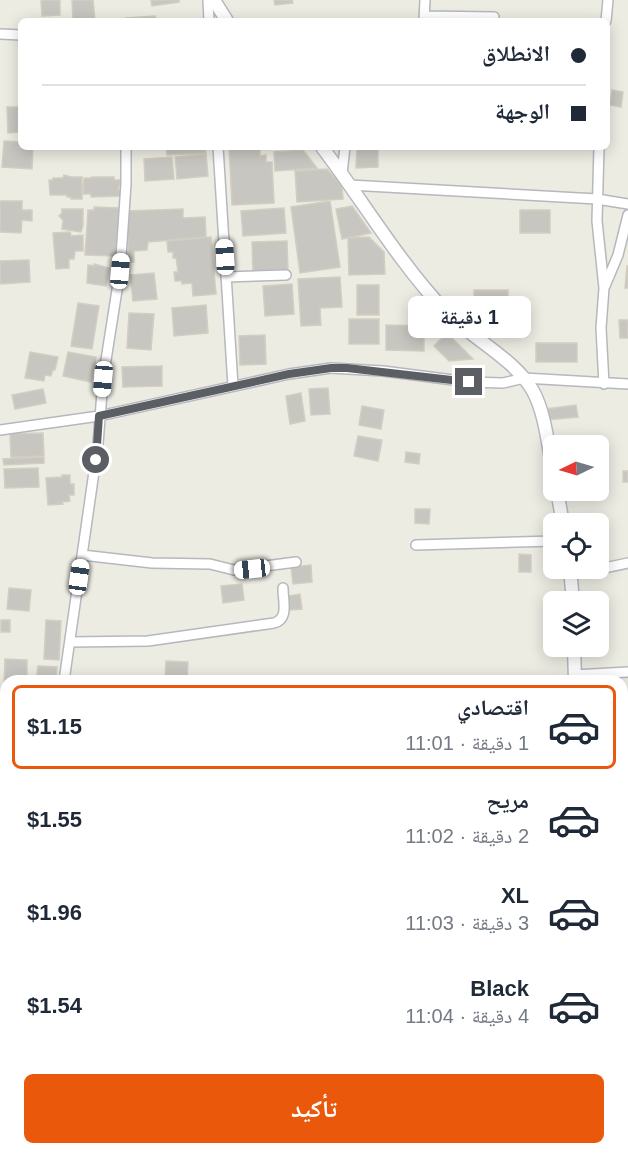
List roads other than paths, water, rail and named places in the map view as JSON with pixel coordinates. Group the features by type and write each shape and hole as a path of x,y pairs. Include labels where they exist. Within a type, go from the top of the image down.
{"street":[{"path":"208,0 209,18"},
{"path":"214,0 225,18"},
{"path":"425,0 424,18 494,17"},
{"path":"606,18 608,0"},
{"path":"0,34 18,35"},
{"path":"65,675 98,444 103,379 120,271 126,150"},
{"path":"218,150 233,386"},
{"path":"324,150 401,258 444,310 524,378 533,392 545,435"},
{"path":"342,173 345,150"},
{"path":"599,150 597,199 598,238 604,288 602,328 604,384"},
{"path":"350,185 597,199 628,204"},
{"path":"604,288 618,255 628,215"},
{"path":"226,277 286,275"},
{"path":"0,430 99,416 289,374 331,368 383,371 469,382 503,383 524,378 628,384"},
{"path":"416,545 543,541"},
{"path":"82,555 152,563 210,564 234,570 296,562"},
{"path":"609,565 628,562"},
{"path":"70,642 148,641 274,623 280,621 283,616 283,588"},
{"path":"574,657 574,675"},
{"path":"601,675 628,672"}]}
